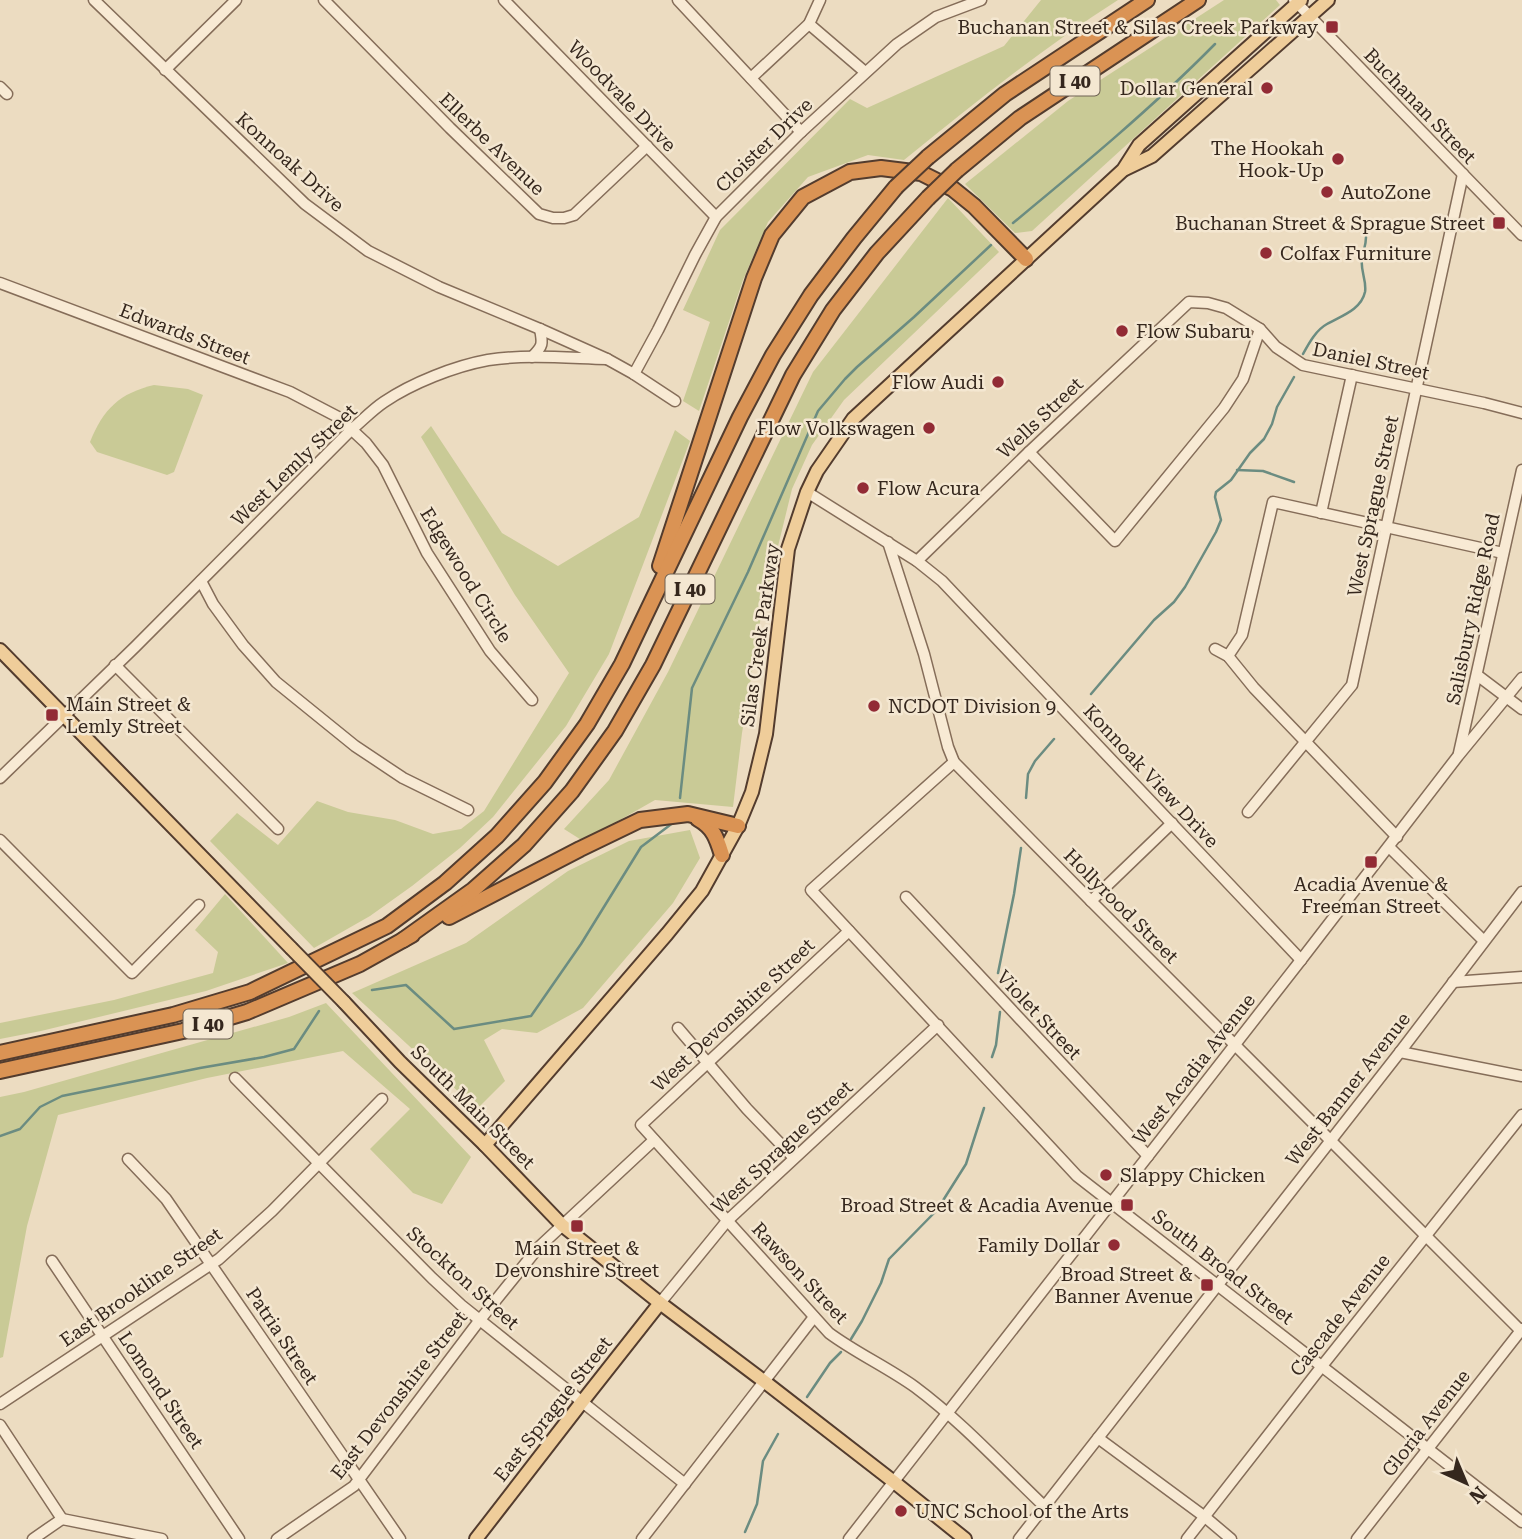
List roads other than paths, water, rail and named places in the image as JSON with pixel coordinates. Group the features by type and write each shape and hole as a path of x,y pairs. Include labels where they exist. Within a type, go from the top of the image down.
{"highway":[{"name":"I 40","path":"0,1053 173,1015 250,992 387,926 445,883 497,836 544,782 587,724 622,664 740,417 773,355 811,295 854,238 896,187 928,156 1005,94 1147,0"},
{"name":"I 40","path":"0,1071 183,1031 247,1012 360,964 403,940 473,890 524,845 572,792 608,741 653,666 793,375 833,310 877,253 957,170 1020,118 1198,0"},
{"path":"643,620 754,278 772,235 803,197 850,172 881,168 922,173 953,189 974,206 1026,260"},
{"path":"403,940 640,820 688,814 738,826"},
{"path":"688,814 708,824 716,835 722,855"}],"main road":[{"name":"Silas Creek Parkway","path":"1123,170 1152,156 1328,0"},
{"name":"Silas Creek Parkway","path":"485,1145 702,891 738,826 752,792 766,734 788,549 817,471 853,419 1123,170 1139,145 1298,1"},
{"name":"South Main Street","path":"0,650 562,1225 964,1539"},
{"name":"East Sprague Street","path":"477,1539 660,1303"}],"street":[{"name":"Konnoak Drive","path":"94,0 305,204 368,251 439,287 607,359 634,373 675,401"},
{"path":"165,71 236,0"},
{"name":"Ellerbe Avenue","path":"324,0 500,178 542,215 564,218 574,215 647,146"},
{"name":"Woodvale Drive","path":"504,0 716,217"},
{"path":"678,0 801,132"},
{"path":"751,78 811,26 820,0"},
{"name":"Cloister Drive","path":"634,373 716,217 801,132 897,44 936,17 981,0"},
{"name":"Buchanan Street","path":"1298,1 1309,16 1522,235"},
{"path":"811,26 865,72"},
{"name":"West Sprague Street","path":"1248,812 1352,685 1463,174"},
{"path":"0,298 2,284"},
{"name":"Edwards Street","path":"2,284 290,392 338,417 351,430"},
{"name":"Daniel Street","path":"1189,302 1208,303 1226,309 1260,329 1276,346 1303,365 1522,413"},
{"name":"Wells Street","path":"917,561 1189,302"},
{"path":"533,357 542,343 540,329"},
{"path":"1029,452 1115,541 1224,408 1243,379 1260,329"},
{"name":"West Lemly Street","path":"0,778 351,430 383,402 444,372 488,360 533,357 607,359"},
{"path":"1321,513 1352,376"},
{"name":"Edgewood Circle","path":"351,430 366,443 383,465 427,553 490,651 532,699"},
{"name":"Salisbury Ridge Road","path":"1458,756 1522,470"},
{"name":"Konnoak View Drive","path":"807,492 917,561 942,581 1301,960"},
{"path":"1228,656 1242,635 1273,502 1503,553"},
{"name":"Hollyrood Street","path":"888,542 924,654 954,762 1329,1141 1522,1331"},
{"path":"201,581 228,625 276,682 355,746 403,778 468,810"},
{"path":"1215,649 1228,656 1254,688 1397,837"},
{"path":"115,666 278,829"},
{"path":"1477,675 1522,709"},
{"name":"West Acadia Avenue","path":"849,1539 1458,756 1522,678"},
{"name":"South Broad Street","path":"954,762 811,890 1077,1176 1522,1522"},
{"path":"1091,901 1172,823"},
{"path":"0,840 132,973 199,905"},
{"path":"1389,847 1484,941"},
{"name":"West Banner Avenue","path":"1019,1539 1522,892"},
{"name":"Violet Street","path":"906,897 1148,1156"},
{"name":"West Devonshire Street","path":"641,1125 849,931"},
{"path":"1453,982 1522,978"},
{"name":"West Sprague Street","path":"660,1303 727,1220 938,1026"},
{"path":"678,1028 747,1109 794,1158"},
{"path":"1400,1052 1522,1076"},
{"name":"Stockton Street","path":"235,1078 432,1278 479,1321 685,1484"},
{"name":"East Brookline Street","path":"0,1404 219,1259 272,1211 382,1099"},
{"name":"Cascade Avenue","path":"1188,1539 1522,1115"},
{"name":"Rawson Street","path":"641,1125 829,1333 845,1346 894,1373 948,1413 1045,1507"},
{"path":"562,1225 654,1140"},
{"name":"Patria Street","path":"128,1159 166,1199 400,1539"},
{"name":"East Devonshire Street","path":"277,1539 354,1486 479,1321 538,1248 562,1225"},
{"name":"Lomond Street","path":"52,1261 239,1539"},
{"path":"642,1539 814,1317"},
{"name":"Gloria Avenue","path":"1357,1539 1522,1331"},
{"path":"0,1425 62,1519 162,1539"},
{"path":"1098,1438 1231,1539"},
{"path":"33,1539 62,1519"}],"waterway":[{"path":"1013,223 1142,114 1215,44"},
{"path":"1303,354 1319,330 1350,312 1363,298 1365,288 1362,263 1366,237"},
{"path":"680,798 692,688 748,572 818,411 857,367 991,245"},
{"path":"1091,694 1185,587 1221,520 1216,492 1231,480 1250,453 1264,439 1277,407 1294,377"},
{"path":"1237,470 1263,471 1294,482"},
{"path":"1026,798 1028,774 1035,761 1054,739"},
{"path":"372,990 406,985 454,1029 531,1016 581,944 641,847 674,822"},
{"path":"998,973 1021,848"},
{"path":"0,1136 20,1129 40,1107 62,1096 294,1049 319,1011"},
{"path":"992,1057 1000,1012"},
{"path":"851,1339 881,1283 889,1259 937,1210 966,1164 984,1108"},
{"path":"807,1397 830,1363 841,1352"},
{"path":"745,1532 757,1504 763,1461 778,1434"}],"place":[{"name":"Buchanan Street & Silas Creek Parkway","path":"1332,27"},
{"name":"Dollar General","path":"1267,88"},
{"name":"The Hookah Hook-Up","path":"1338,159"},
{"name":"AutoZone","path":"1327,192"},
{"name":"Buchanan Street & Sprague Street","path":"1499,223"},
{"name":"Colfax Furniture","path":"1266,253"},
{"name":"Flow Subaru","path":"1122,331"},
{"name":"Flow Audi","path":"998,382"},
{"name":"Flow Volkswagen","path":"929,428"},
{"name":"Flow Acura","path":"863,488"},
{"name":"NCDOT Division 9","path":"874,706"},
{"name":"Main Street & Lemly Street","path":"52,715"},
{"name":"Acadia Avenue & Freeman Street","path":"1371,862"},
{"name":"Slappy Chicken","path":"1106,1175"},
{"name":"Broad Street & Acadia Avenue","path":"1127,1205"},
{"name":"Main Street & Devonshire Street","path":"577,1226"},
{"name":"Family Dollar","path":"1114,1245"},
{"name":"Broad Street & Banner Avenue","path":"1207,1285"},
{"name":"UNC School of the Arts","path":"901,1511"}]}
